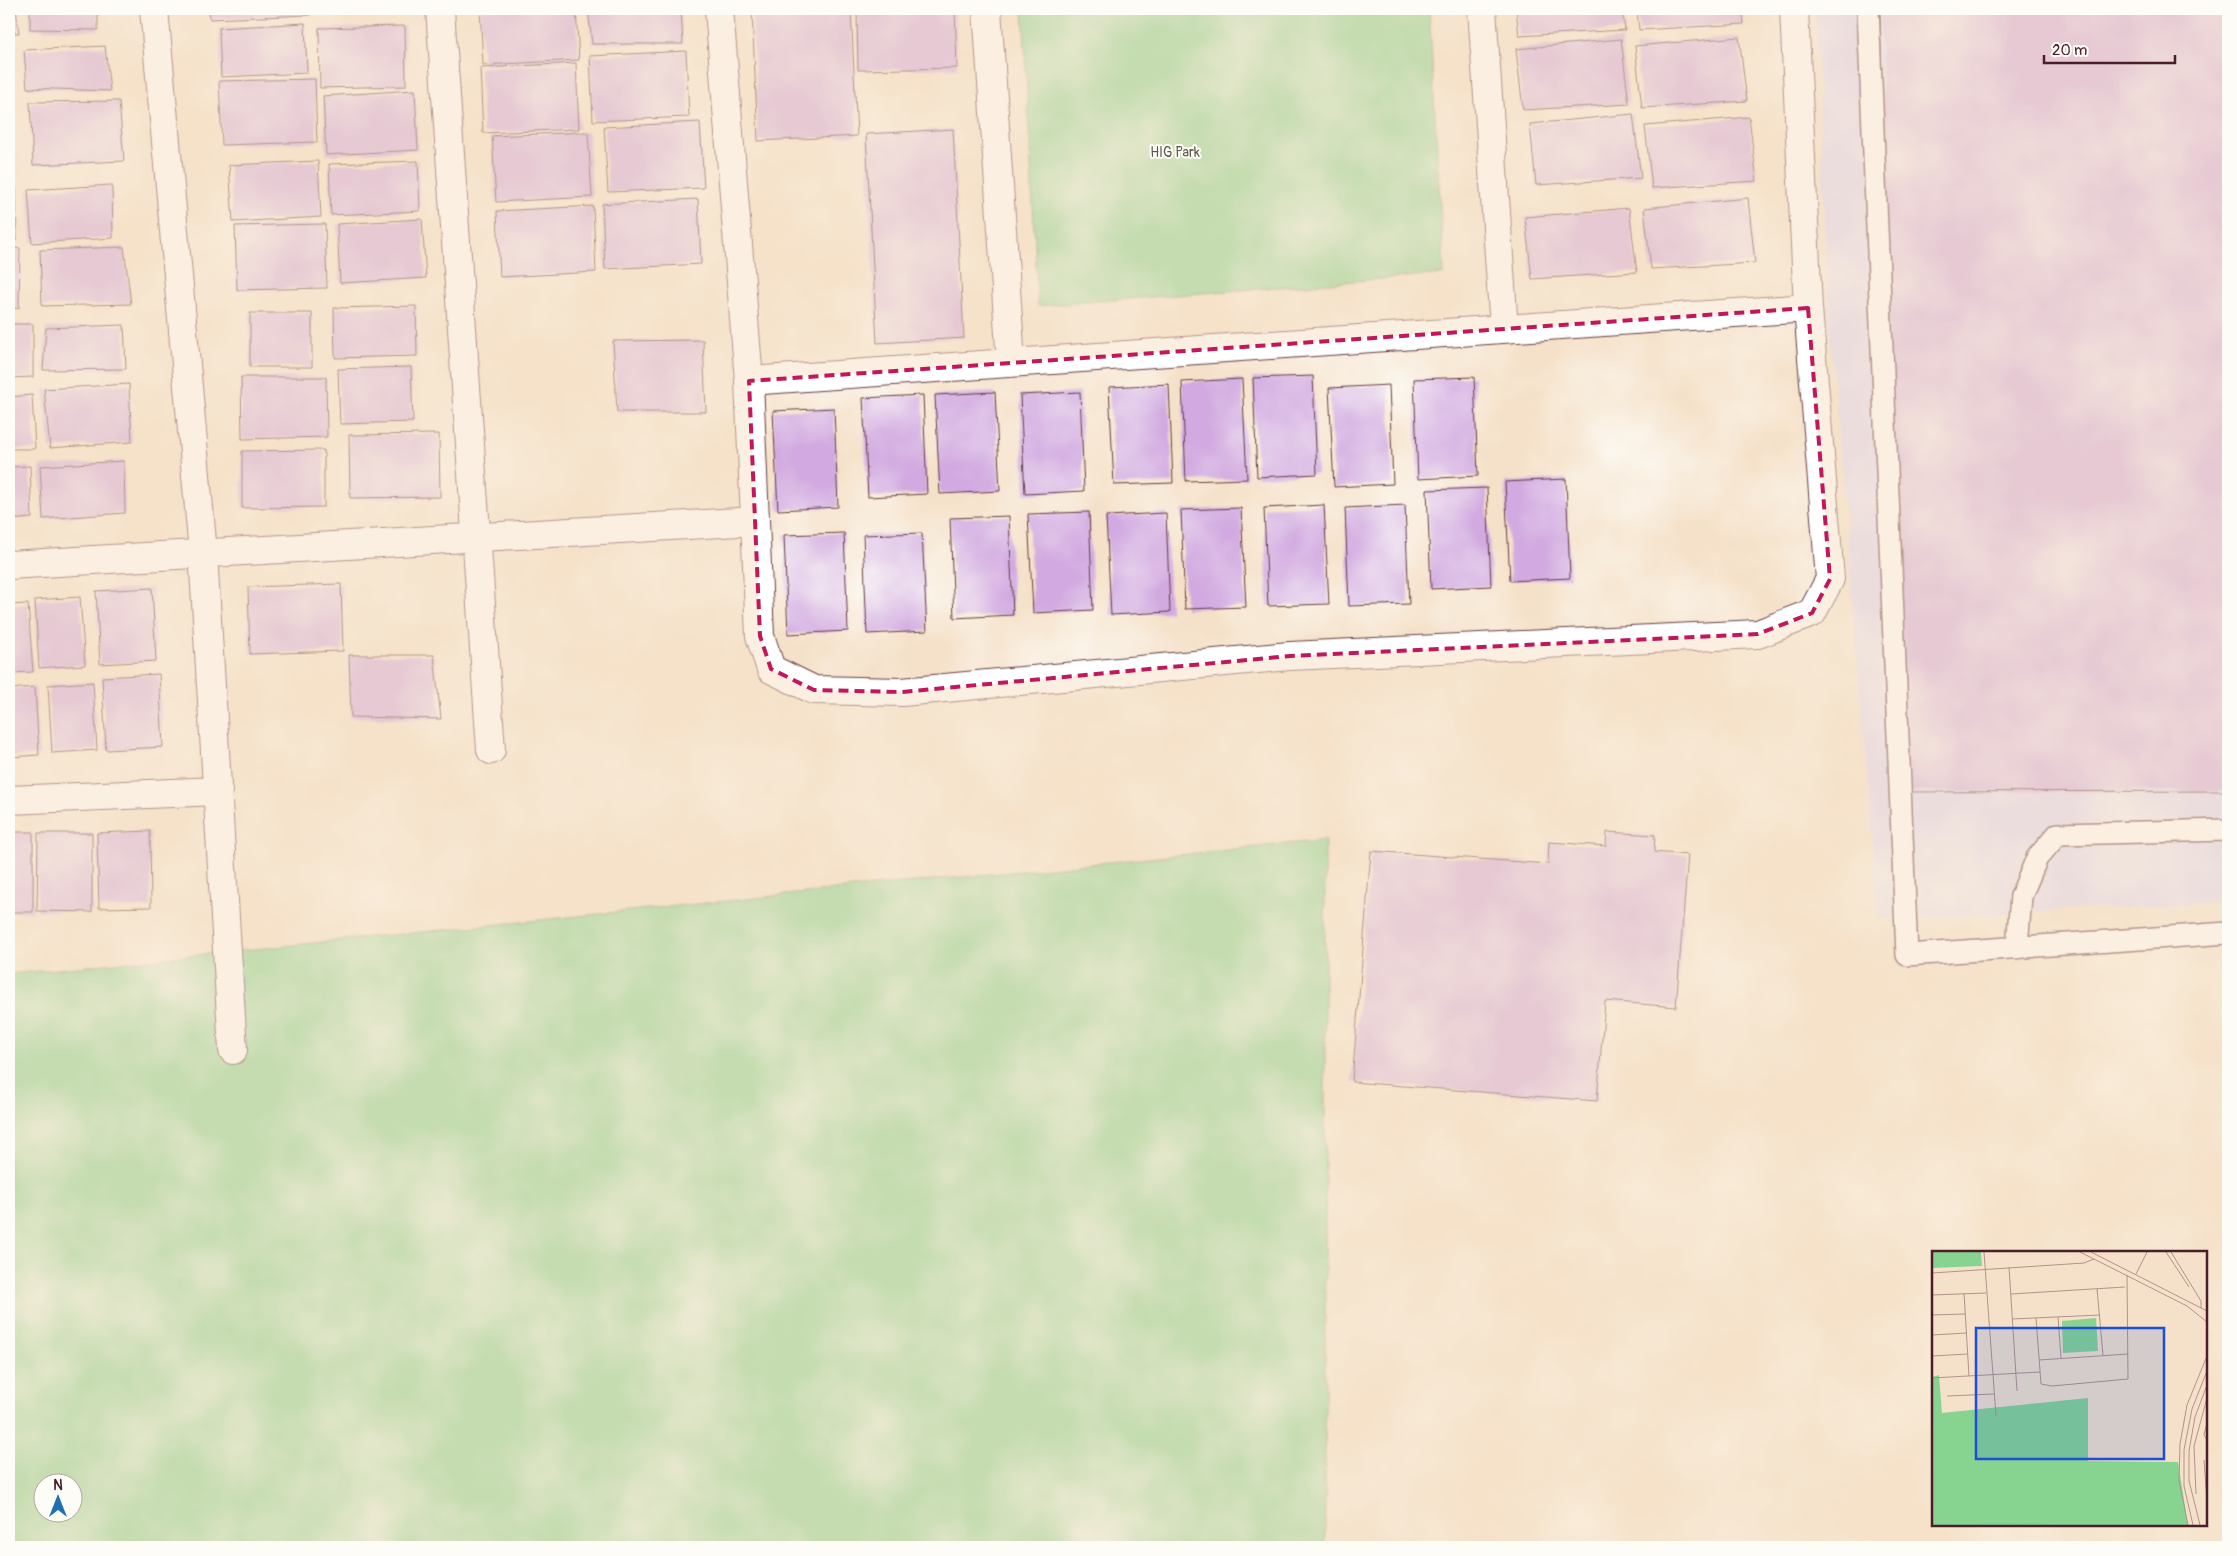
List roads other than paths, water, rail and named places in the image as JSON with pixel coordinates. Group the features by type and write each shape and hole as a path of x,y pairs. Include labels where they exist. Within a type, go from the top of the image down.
{"street":[{"path":"154,9 204,553 233,1050"},
{"path":"440,9 491,750"},
{"path":"719,9 750,381 760,636 771,669 814,690 902,692 1290,656 1758,634 1812,612 1830,579 1808,308 1794,9"},
{"path":"987,9 1011,364"},
{"path":"1482,9 1504,330"},
{"path":"750,381 1808,308"},
{"path":"9,565 755,521"},
{"path":"9,800 218,791"}],"lane":[{"path":"1868,9 1907,955 2228,933"},
{"path":"2017,948 2021,896 2038,858 2058,834 2228,830"}],"park label":[{"name":"HIG Park","path":"1175,152"}]}
